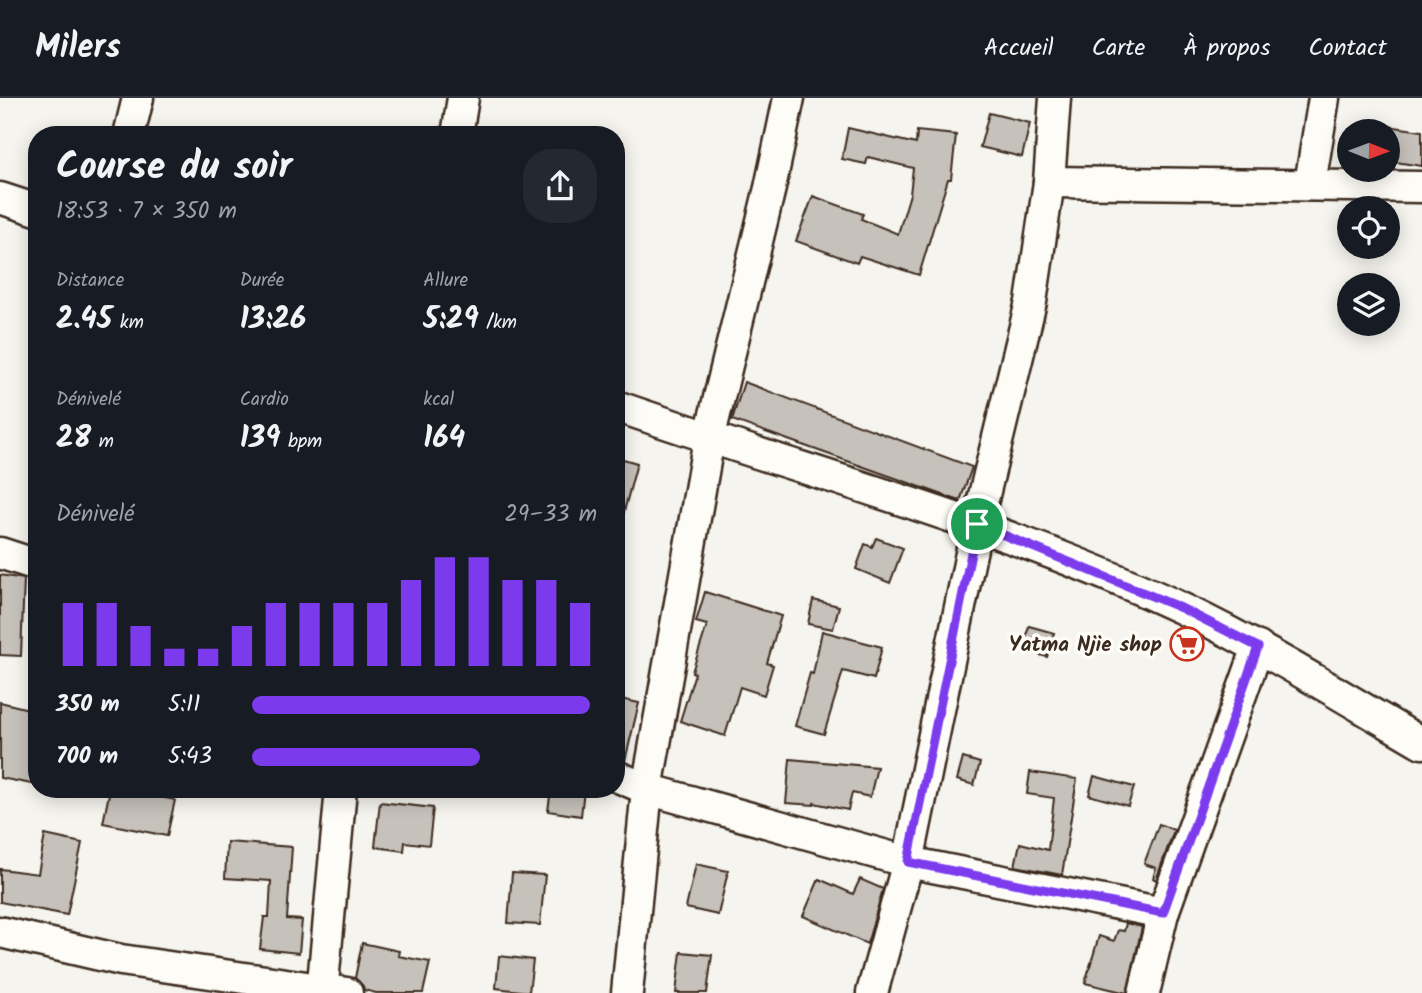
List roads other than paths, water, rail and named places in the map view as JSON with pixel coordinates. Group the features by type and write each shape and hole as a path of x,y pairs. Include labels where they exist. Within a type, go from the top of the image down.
{"street":[{"path":"131,126 138,98"},
{"path":"458,126 463,98"},
{"path":"627,993 648,789 709,439 789,98"},
{"path":"872,993 908,862 977,524 1031,302 1049,182 1055,98"},
{"path":"1310,184 1324,98"},
{"path":"1049,182 1422,187"},
{"path":"0,199 28,207"},
{"path":"625,409 709,439 977,524 1181,608 1258,647 1422,743"},
{"path":"0,553 28,562"},
{"path":"1144,993 1163,913 1258,647"},
{"path":"625,780 648,789 908,862 1163,913"},
{"path":"0,932 121,960 330,992 341,798"}],"place":[{"name":"Yatma Njie shop","path":"1187,644"}]}
